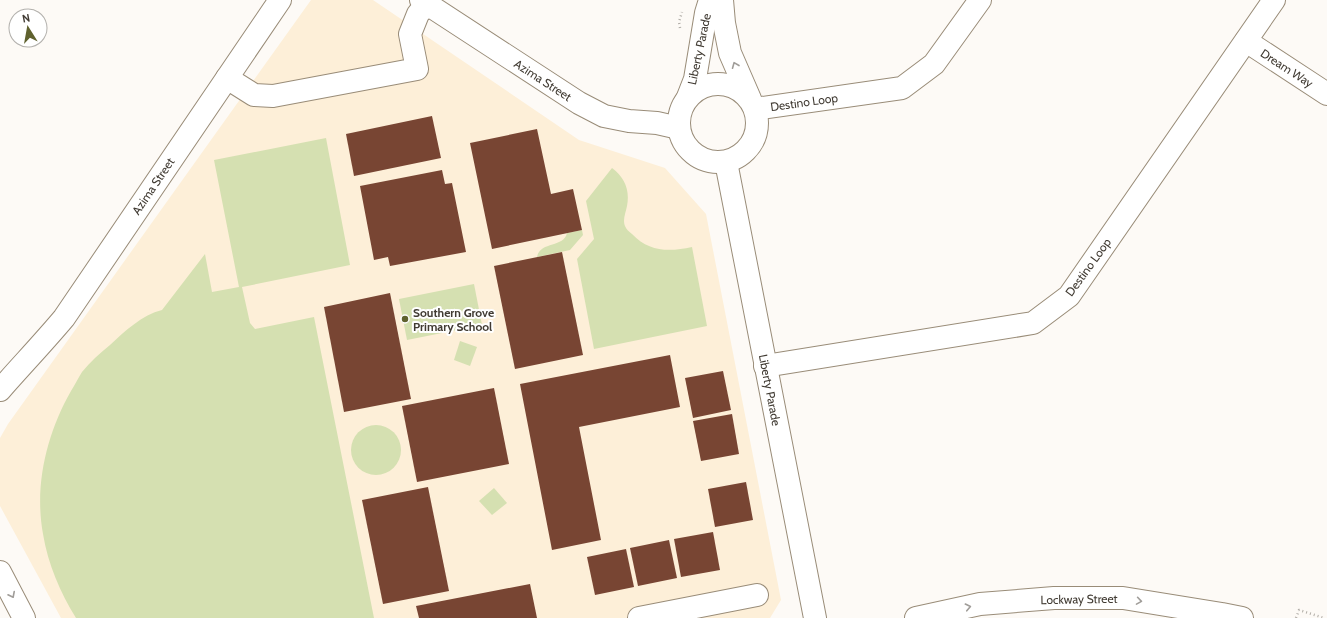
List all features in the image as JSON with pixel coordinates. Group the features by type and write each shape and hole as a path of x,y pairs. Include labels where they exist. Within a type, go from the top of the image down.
{"street":[{"name":"Azima Street","path":"19,367 42,345 64,318 280,0"},
{"name":"Liberty Parade","path":"688,97 695,79 706,13 710,0"},
{"name":"Liberty Parade","path":"722,0 724,23 730,53 753,105"},
{"name":"Destino Loop","path":"753,105 781,106 902,88 934,64 980,0"},
{"name":"Destino Loop","path":"765,366 1033,323 1069,296 1274,0"},
{"name":"Azima Street","path":"424,2 579,103 604,116 679,128"},
{"path":"227,78 254,96 273,96 416,69 410,34 424,2"},
{"name":"Dream Way","path":"1246,41 1327,94"},
{"path":"716,84 726,84 744,93 753,105 758,120 757,132 746,152 726,162 712,162 700,158 690,151 682,141 679,128 679,117 682,106 688,97 696,90 707,85 716,84"},
{"name":"Liberty Parade","path":"726,162 815,618"},
{"path":"0,376 19,367"},
{"path":"0,390 19,367"},
{"path":"0,572 24,618"},
{"path":"639,618 698,613 757,595"},
{"name":"Lockway Street","path":"916,618 980,604 1054,598 1123,598 1242,618"}],"path":[{"path":"1296,618 1299,610 1324,618"}],"shaded area":[{"name":"Southern Grove Primary School","path":"311,0 373,0 579,140 665,168 706,214 781,600 770,618 61,618 0,506 0,438 8,424"}],"green space":[{"path":"326,138 350,265 242,287 250,323 255,329 314,317 374,618 76,618 51,567 43,534 40,497 49,442 55,424 71,391 82,372 99,354 134,324 155,312 162,310 205,254 212,292 239,287 214,160"},
{"path":"612,168 626,185 628,200 624,223 629,232 645,244 660,249 675,250 692,247 707,326 594,349 577,259 594,239 586,201"},
{"path":"582,230 583,235 570,250 537,257 539,252 547,246 557,243 565,238 567,233"},
{"path":"474,284 482,325 407,340 399,299"},
{"path":"460,341 477,347 470,366 454,360"},
{"path":"381,425 386,426 394,432 400,440 400,460 394,468 386,474 371,475 366,474 358,468 352,460 351,445 352,440 358,432 366,426"},
{"path":"494,488 507,503 492,515 479,501"}],"building":[{"path":"432,116 441,158 354,176 346,134"},
{"path":"537,129 551,194 573,189 582,230 492,249 470,143"},
{"path":"442,170 445,184 452,183 466,252 390,266 388,257 374,260 360,186"},
{"path":"562,252 583,355 515,369 494,266"},
{"path":"390,293 411,399 344,412 324,307"},
{"path":"670,355 680,407 579,427 601,540 552,550 520,384"},
{"path":"723,371 731,410 693,418 685,378"},
{"path":"494,388 509,464 417,482 402,406"},
{"path":"732,414 739,454 701,461 693,421"},
{"path":"746,482 753,520 715,527 708,489"},
{"path":"428,487 449,591 383,604 362,500"},
{"path":"713,532 720,570 681,577 674,539"},
{"path":"669,540 677,578 638,586 630,548"},
{"path":"626,549 634,587 595,595 587,557"},
{"path":"530,584 537,618 419,618 416,606"}],"place":[{"name":"Southern Grove Primary School","path":"405,319"}]}
